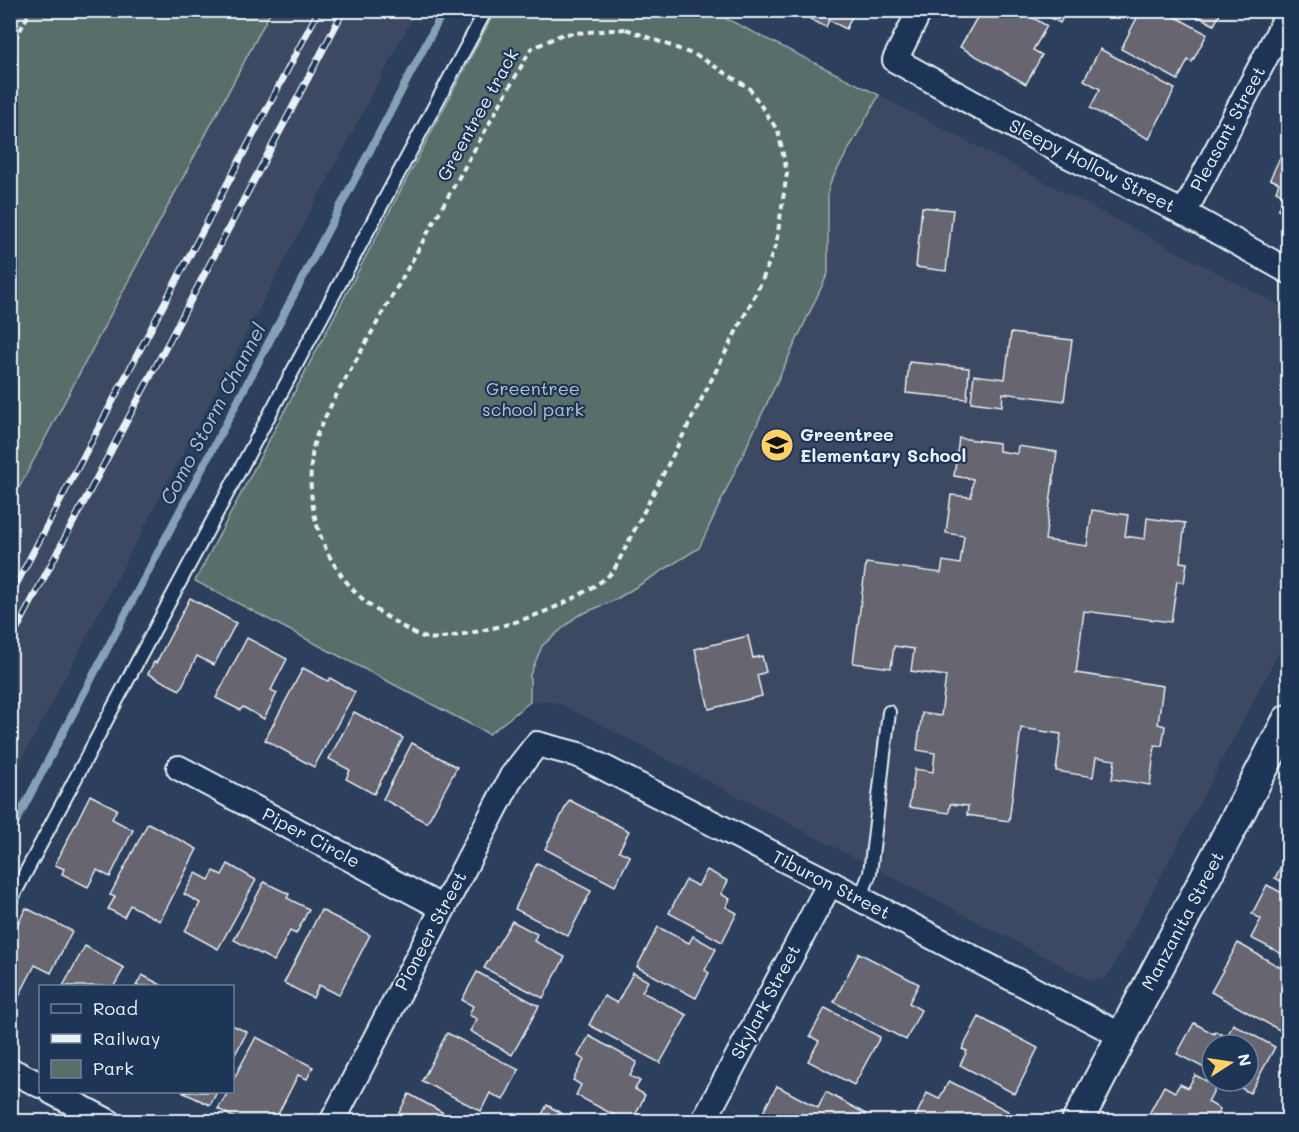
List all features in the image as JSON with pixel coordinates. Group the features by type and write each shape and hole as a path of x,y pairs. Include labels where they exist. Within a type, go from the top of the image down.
{"street":[{"name":"Sleepy Hollow Street","path":"920,10 895,60 1065,154 1184,213 1288,271"},
{"name":"Pleasant Street","path":"1184,213 1288,14"},
{"name":"Manzanita Street","path":"1077,1122 1288,720"},
{"name":"Tiburon Street","path":"537,744 579,755 1122,1036"},
{"name":"Pioneer Street","path":"332,1122 512,776 537,744"},
{"name":"Piper Circle","path":"179,768 443,908"},
{"name":"Skylark Street","path":"703,1122 830,883"},
{"path":"12,1071 39,1085"},
{"path":"54,1093 109,1122"}],"lane":[{"path":"10,902 486,10"},
{"path":"860,899 870,873 889,712"}],"path":[{"path":"10,49 31,10"},
{"name":"Greentree track","path":"626,30 700,57 749,87 778,131 787,173 777,245 761,283 613,572 594,588 518,621 481,632 427,638 369,606 339,574 322,540 314,513 310,482 313,447 332,403 531,49 563,34 626,30"}],"shaded area":[{"path":"271,10 416,11 11,780 11,503"},
{"name":"Greentree Elementary School","path":"495,11 707,11 879,95 1288,310 1288,635 1109,974 1103,979 1091,981 561,704 545,701 515,705 195,581"}],"green space":[{"path":"10,11 271,11 11,503"},
{"name":"Greentree school park","path":"495,11 711,11 879,95 831,181 828,191 828,273 699,548 615,600 577,616 542,646 530,675 530,702 489,734 195,581"}],"building":[{"path":"814,10 855,10 846,29 829,20 826,27 810,19"},
{"path":"985,10 1020,10 1047,26 1033,50 1042,55 1026,84 960,47 978,16 981,17"},
{"path":"1036,10 1067,10 1060,23"},
{"path":"1141,10 1163,10 1207,34 1192,62 1188,60 1178,80 1121,49"},
{"path":"1187,10 1222,10 1214,25"},
{"path":"1100,49 1175,89 1149,139 1090,108 1100,89 1084,80"},
{"path":"1284,149 1288,151 1288,216 1278,210 1285,196 1276,191 1279,183 1270,179"},
{"path":"922,207 953,210 946,271 916,267"},
{"path":"1011,333 1072,340 1064,401 1003,393 1002,406 971,402 974,375 1005,379"},
{"path":"909,362 969,368 967,399 906,393"},
{"path":"959,438 999,443 999,451 1017,454 1018,446 1057,452 1045,540 1087,546 1092,510 1128,515 1125,536 1145,539 1147,518 1185,523 1180,562 1187,563 1184,583 1177,581 1171,622 1084,611 1076,673 1163,686 1158,724 1165,726 1162,746 1155,745 1150,785 1112,779 1115,760 1096,757 1093,777 1056,771 1061,734 1021,728 1009,821 967,815 968,806 950,804 949,813 909,807 915,769 933,772 935,753 917,750 922,713 941,716 946,676 911,671 914,649 894,646 891,668 853,663 866,563 941,573 943,561 960,564 964,536 946,533 951,495 971,497 973,479 954,476"},
{"path":"190,598 236,623 214,665 197,656 180,690 148,674"},
{"path":"748,636 753,658 762,656 766,672 757,675 762,696 709,709 695,649"},
{"path":"247,638 287,659 271,690 277,693 264,719 243,707 240,710 216,698"},
{"path":"303,668 328,681 330,678 355,692 314,767 265,740"},
{"path":"354,712 403,738 374,794 346,779 350,770 329,759"},
{"path":"412,743 457,767 427,823 383,799"},
{"path":"90,795 117,809 112,819 133,830 110,877 97,870 88,887 62,874 64,869 55,865"},
{"path":"569,800 629,831 619,851 630,856 615,886 545,849"},
{"path":"148,823 197,849 160,921 130,905 124,917 108,909 115,897 110,895"},
{"path":"1288,852 1288,885 1275,878"},
{"path":"537,863 591,891 568,936 515,909"},
{"path":"228,864 256,880 218,949 185,931 200,903 184,894 196,873 209,880 214,871 222,875"},
{"path":"707,870 728,881 721,894 730,899 726,907 737,913 722,942 669,913 686,880 698,886"},
{"path":"264,882 289,894 287,898 309,909 296,934 290,931 274,961 234,940"},
{"path":"1267,885 1288,896 1288,957 1251,938 1261,919 1252,914"},
{"path":"26,908 72,931 51,973 35,965 17,1000 10,996 10,939"},
{"path":"321,910 370,935 339,995 319,985 313,998 284,983"},
{"path":"512,921 537,934 534,941 565,957 543,998 484,968"},
{"path":"658,927 689,943 693,936 716,949 705,970 709,973 696,998 637,967"},
{"path":"1238,943 1288,972 1288,1022 1283,1032 1211,992"},
{"path":"85,946 124,968 115,985 64,985"},
{"path":"859,953 919,984 909,1003 921,1010 906,1040 834,1002"},
{"path":"477,972 539,1006 512,1055 470,1031 477,1019 469,1015 473,1006 462,1000"},
{"path":"633,973 648,981 642,992 687,1015 660,1063 589,1025 604,996 617,1003"},
{"path":"142,975 161,985 137,985"},
{"path":"825,1008 880,1037 854,1085 808,1061 819,1041 810,1036"},
{"path":"979,1017 1038,1048 1015,1094 960,1065 967,1051 962,1049"},
{"path":"1194,1023 1212,1033 1200,1033 1200,1066 1177,1054"},
{"path":"1233,1024 1249,1033 1229,1033"},
{"path":"234,1026 247,1032 234,1056"},
{"path":"447,1033 519,1070 503,1100 490,1093 481,1111 422,1081"},
{"path":"589,1036 637,1062 630,1076 640,1081 635,1089 645,1095 632,1122 627,1122 576,1095 581,1085 573,1080 584,1060 578,1056"},
{"path":"256,1037 313,1067 307,1079 298,1075 274,1122 242,1122 218,1109 227,1093 234,1093 234,1078"},
{"path":"1260,1039 1275,1047 1260,1075"},
{"path":"1195,1075 1200,1078 1200,1093 1212,1093 1208,1102 1220,1109 1213,1122 1163,1122 1149,1114 1164,1086 1175,1092 1180,1084 1188,1088"},
{"path":"949,1081 1008,1111 1003,1122 913,1122 927,1093 939,1099"},
{"path":"777,1086 818,1108 826,1092 866,1114 862,1122 766,1122 760,1118"},
{"path":"184,1093 216,1093 210,1105"},
{"path":"409,1094 460,1122 394,1122"},
{"path":"547,1105 576,1122 538,1122"}],"waterway":[{"name":"Como Storm Channel","path":"10,833 444,10"}],"railway":[{"path":"10,596 319,10"},
{"path":"10,642 344,10"}],"place":[{"name":"Greentree Elementary School","path":"777,445"}]}
